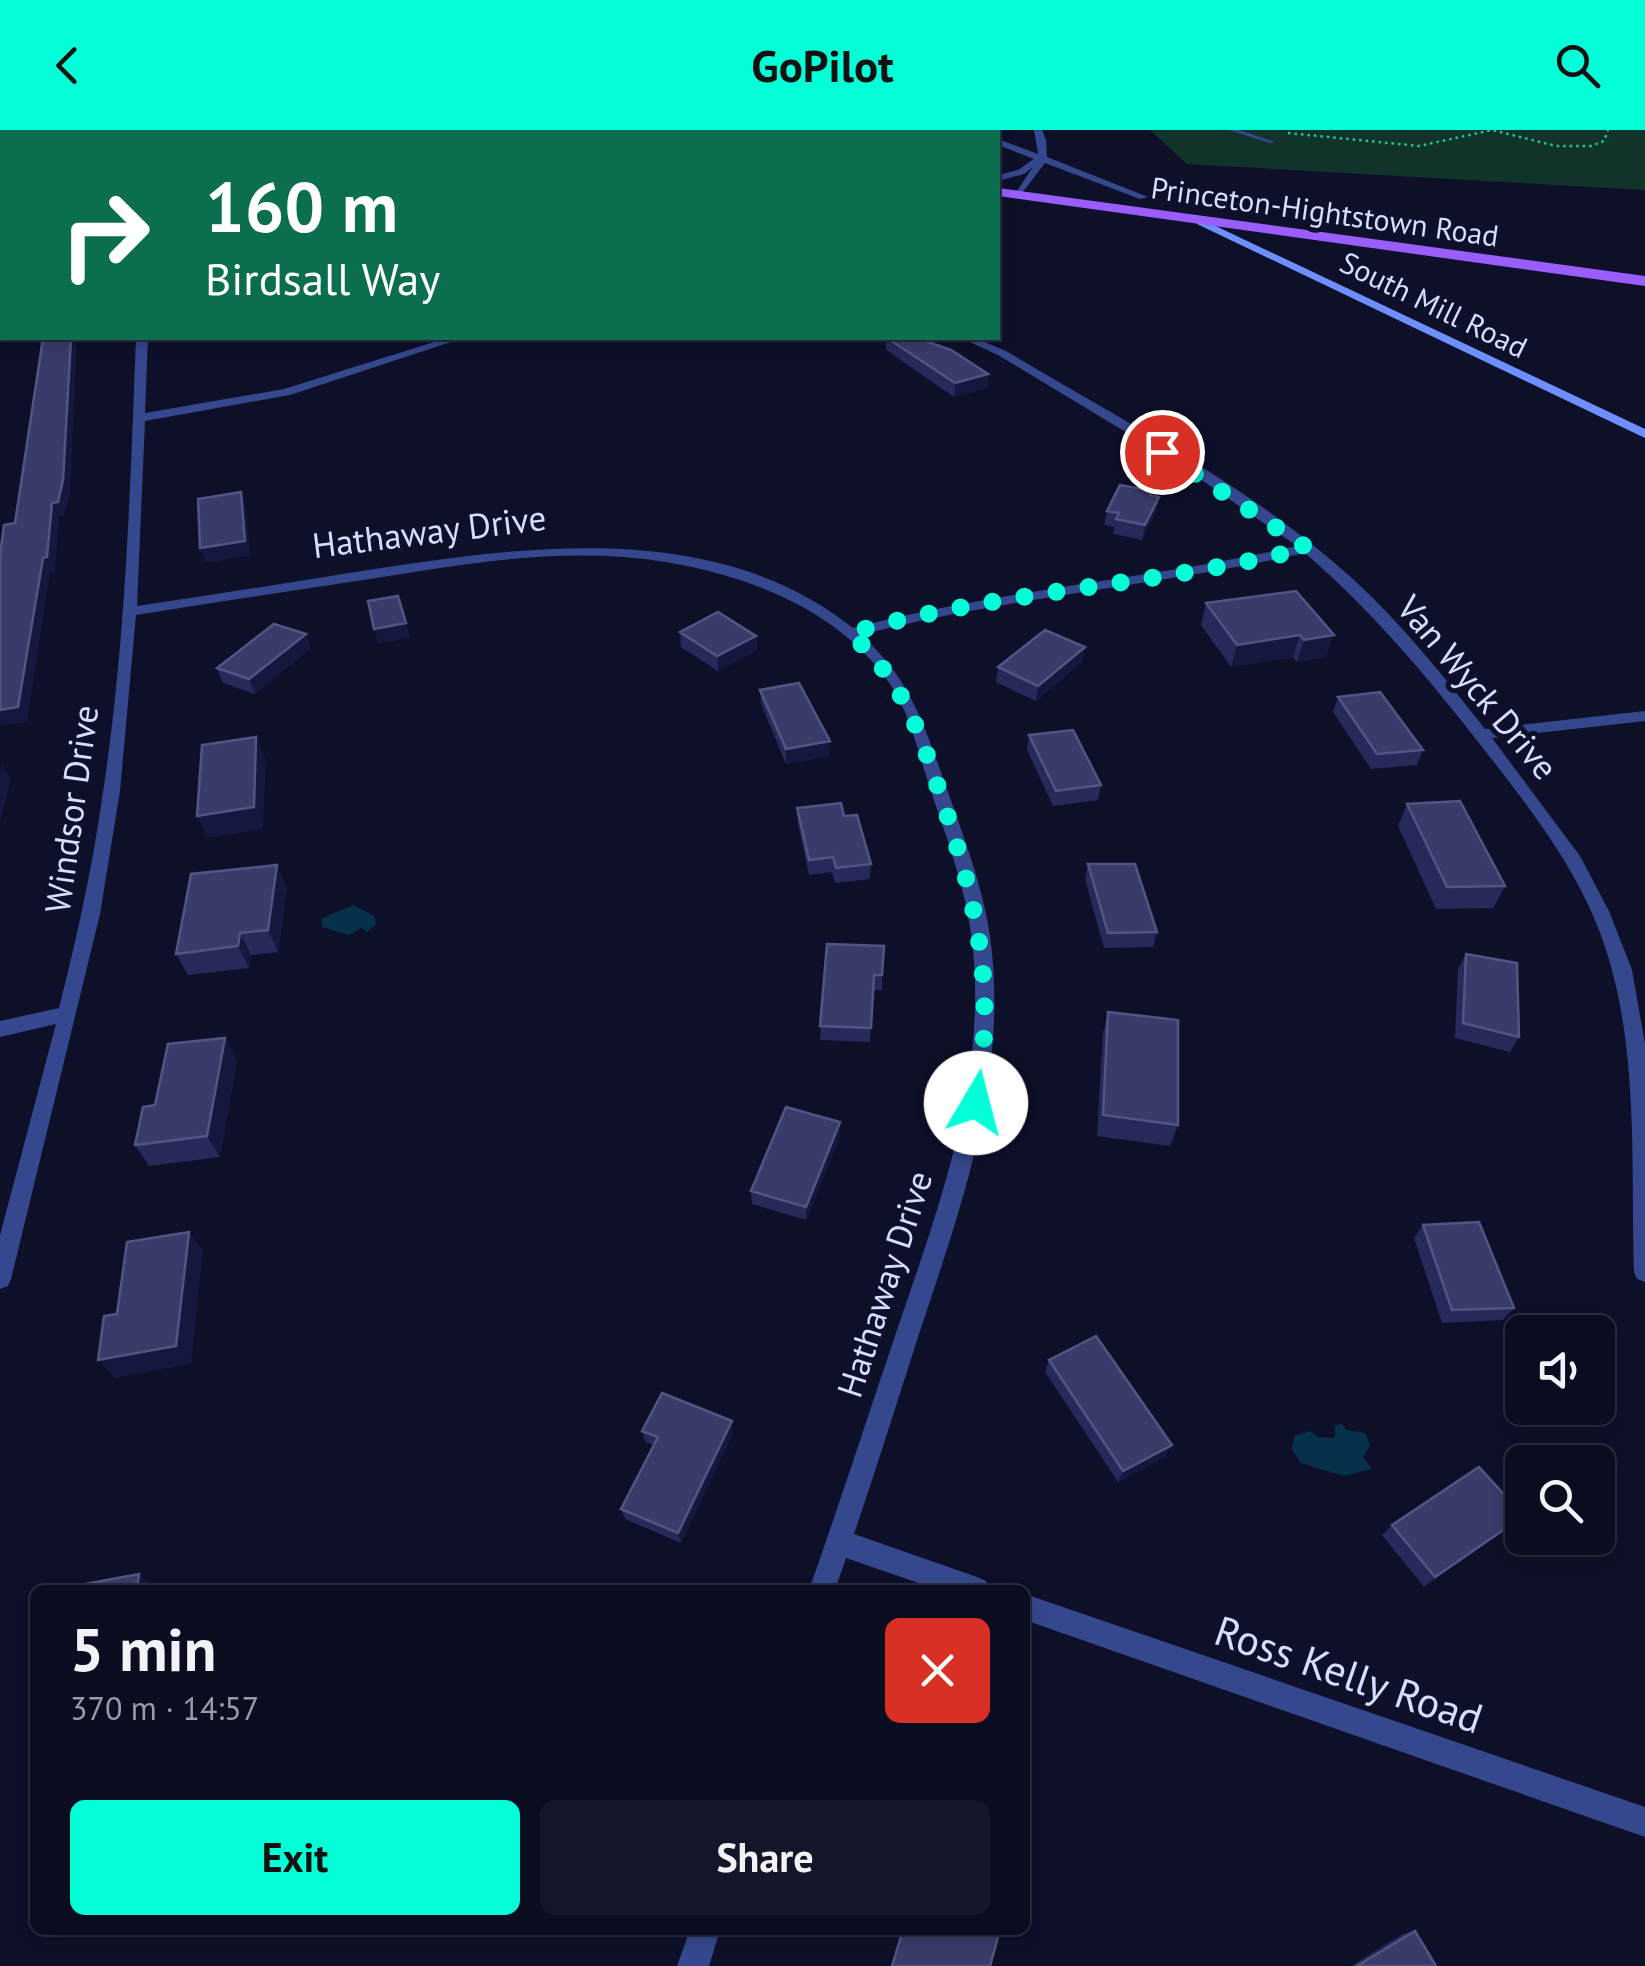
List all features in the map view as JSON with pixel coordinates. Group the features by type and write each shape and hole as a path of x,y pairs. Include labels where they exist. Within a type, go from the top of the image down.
{"main road":[{"name":"Princeton-Hightstown Road","path":"1000,192 1645,281"},
{"name":"South Mill Road","path":"1200,222 1645,434"}],"street":[{"path":"1016,194 1046,148 1038,130"},
{"path":"1000,143 1143,197"},
{"path":"1000,178 1016,175 1042,158"},
{"name":"Windsor Drive","path":"0,1279 66,1014 112,791 127,612 142,340"},
{"path":"139,418 286,392 451,340"},
{"name":"Van Wyck Drive","path":"970,340 1050,383 1258,512 1307,548 1384,616 1556,829 1585,877 1623,972 1634,1028 1645,1272"},
{"path":"850,633 968,604 1194,574 1307,548"},
{"name":"Hathaway Drive","path":"127,612 493,554 582,550 669,558 739,575 814,609 850,633 895,681 911,708 971,885 983,949 986,1008 982,1070 971,1137 824,1585"},
{"path":"1480,734 1645,716"},
{"path":"0,1029 66,1014"},
{"path":"838,1542 963,1585"},
{"name":"Ross Kelly Road","path":"1030,1609 1645,1822"},
{"path":"693,1966 703,1935"}],"lane":[{"path":"1232,130 1272,142"}],"path":[{"path":"1277,130 1419,146 1492,130 1576,147 1604,141 1608,130"}],"green space":[{"path":"1150,130 1645,130 1645,190 1187,164"}],"water":[{"path":"353,905 374,916 376,924 367,932 362,928 349,935 322,927 321,919"},
{"path":"1342,1424 1346,1430 1365,1433 1370,1446 1363,1457 1372,1469 1344,1476 1301,1463 1292,1449 1294,1436 1311,1431 1317,1437 1335,1438 1335,1425"}],"building":[{"path":"43,340 71,340 63,480 58,502 52,503 47,557 43,558 18,707 0,710 0,556 4,525 15,523"},
{"path":"890,340 923,340 951,350 988,374 955,383"},
{"path":"1120,485 1152,491 1150,495 1159,497 1145,525 1116,519 1119,513 1107,511"},
{"path":"241,492 245,541 200,548 198,499"},
{"path":"1296,591 1334,635 1304,640 1300,635 1237,645 1206,603"},
{"path":"398,596 406,623 374,629 368,601"},
{"path":"718,612 756,636 717,656 680,632"},
{"path":"274,624 306,634 249,679 217,668"},
{"path":"1045,630 1085,647 1038,686 998,667"},
{"path":"799,683 830,741 786,749 760,690"},
{"path":"1380,692 1423,750 1377,754 1338,697"},
{"path":"1073,730 1101,785 1056,791 1029,735"},
{"path":"256,737 254,807 197,816 202,745"},
{"path":"1460,801 1505,886 1447,887 1407,804"},
{"path":"841,803 844,816 857,815 871,864 836,868 833,857 809,860 797,808"},
{"path":"1088,864 1135,864 1157,932 1108,933"},
{"path":"277,865 268,930 240,933 238,946 176,954 191,874"},
{"path":"827,944 884,946 882,975 874,975 871,1028 820,1026"},
{"path":"1466,954 1517,963 1519,1037 1463,1023"},
{"path":"1108,1012 1178,1020 1178,1125 1103,1115"},
{"path":"225,1038 207,1136 135,1145 143,1107 155,1105 168,1044"},
{"path":"786,1107 840,1122 806,1207 751,1191"},
{"path":"1479,1222 1514,1308 1452,1310 1423,1225"},
{"path":"189,1232 176,1346 98,1360 104,1316 117,1314 127,1242"},
{"path":"1096,1336 1172,1445 1123,1471 1049,1360"},
{"path":"662,1393 732,1421 678,1533 621,1509 658,1437 642,1431"},
{"path":"1479,1467 1505,1495 1505,1529 1435,1577 1392,1525"},
{"path":"139,1574 138,1585 80,1585"},
{"path":"1415,1931 1436,1966 1357,1966"},
{"path":"901,1935 999,1935 990,1966 892,1966"}],"route":[{"path":"976,1103 986,1008 983,949 971,885 911,708 875,656 850,633 968,604 1194,574 1307,548 1162,452"}]}
